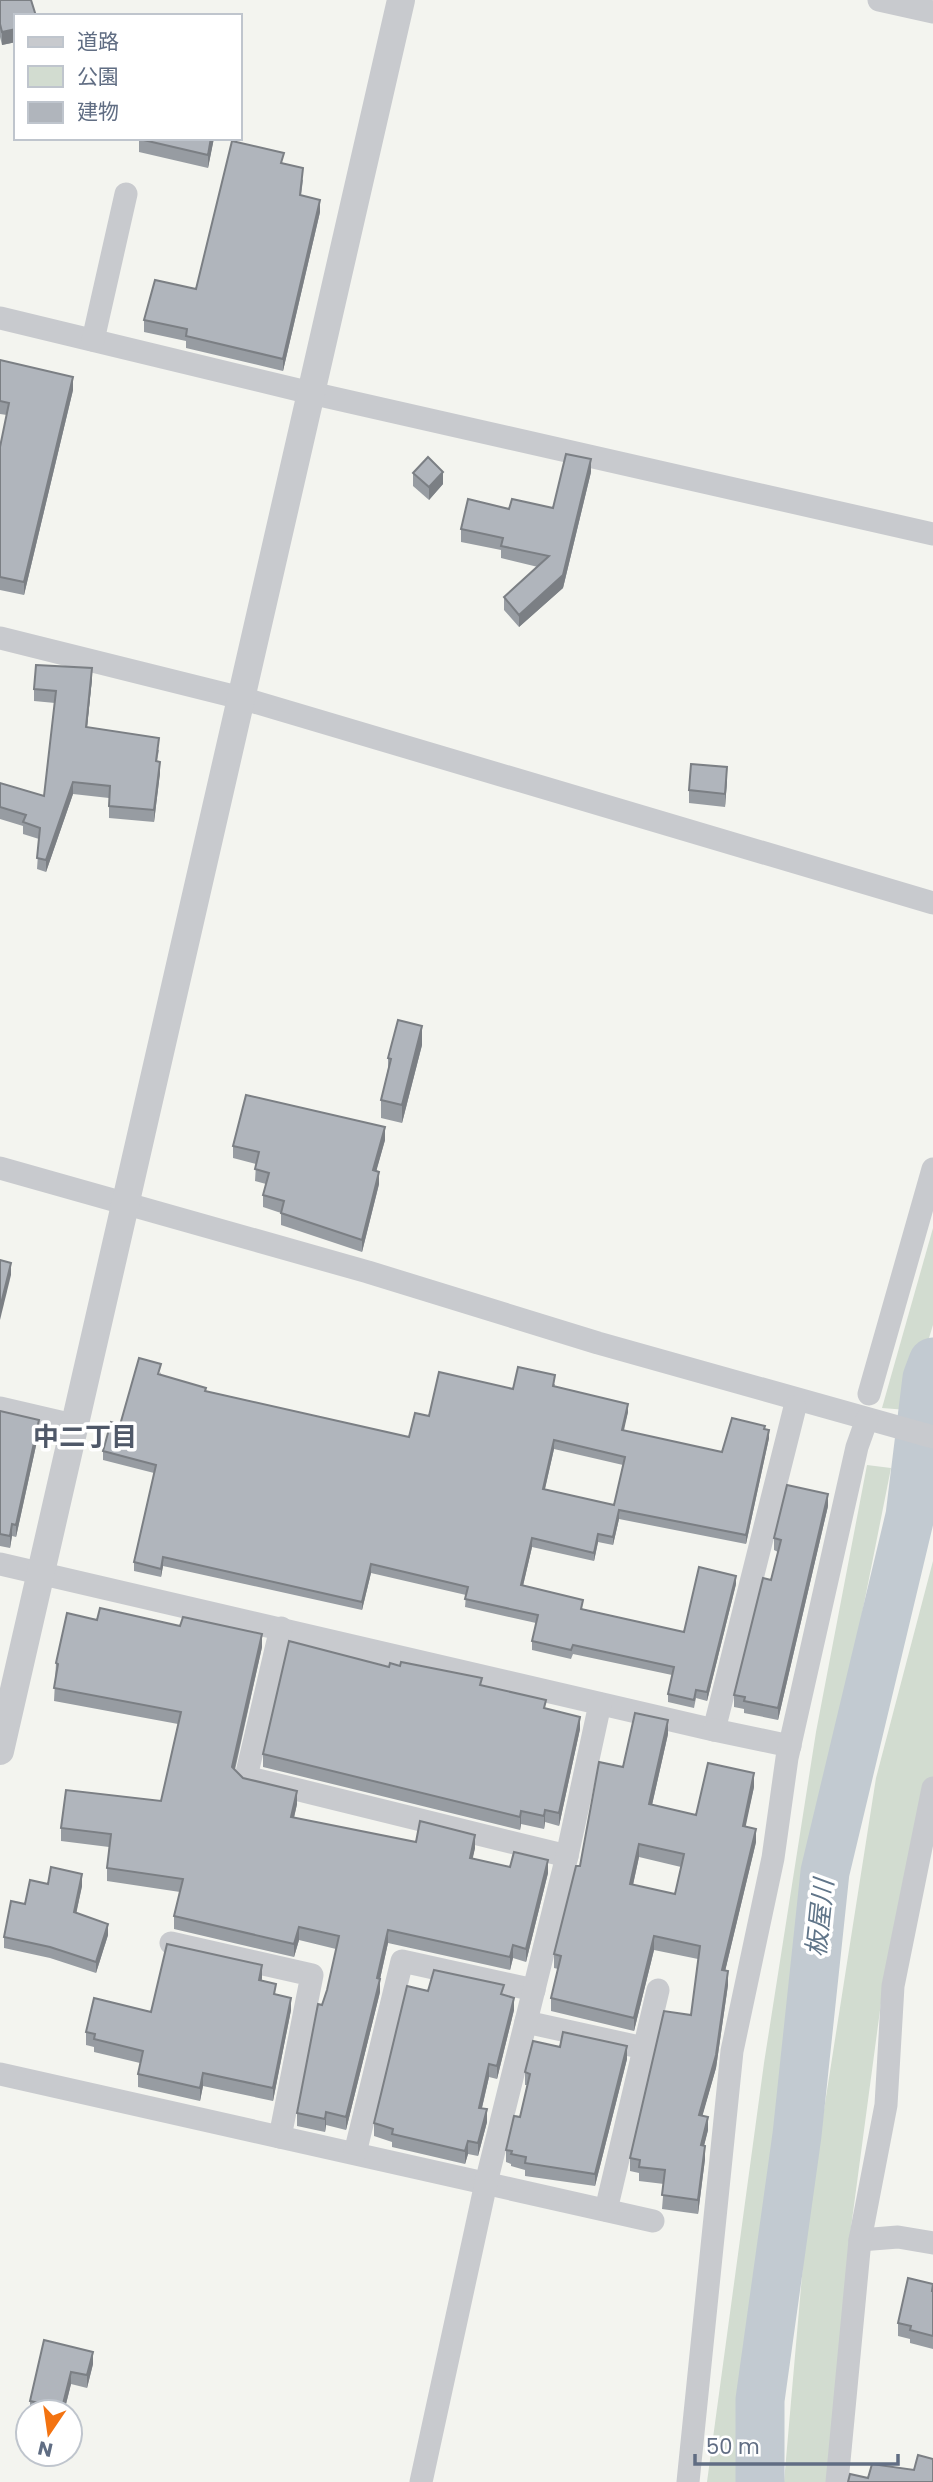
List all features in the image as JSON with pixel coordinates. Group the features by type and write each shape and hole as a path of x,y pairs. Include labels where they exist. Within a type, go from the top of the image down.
{"street":[{"path":"0,1751 401,0"},
{"path":"879,0 933,12"},
{"path":"93,340 126,194"},
{"path":"0,318 311,393 933,534"},
{"path":"0,638 241,698 933,904"},
{"path":"0,1168 125,1206 368,1272 598,1343 933,1437"},
{"path":"869,1394 933,1169"},
{"path":"714,1730 795,1407"},
{"path":"0,1408 73,1425"},
{"path":"688,2482 732,2051 773,1858 790,1746 857,1447 871,1421"},
{"path":"0,1564 790,1746"},
{"path":"282,1628 246,1777 567,1856"},
{"path":"421,2482 486,2183 567,1856 600,1704"},
{"path":"837,2482 860,2241 886,2105 893,1986 933,1788"},
{"path":"171,1942 313,1975 280,2137"},
{"path":"355,2154 402,1961 534,1990"},
{"path":"606,2210 658,1990"},
{"path":"526,2022 644,2048"},
{"path":"0,2074 653,2221"},
{"path":"860,2241 898,2237 933,2243"}],"green space":[{"path":"933,1228 933,1325 907,1410 882,1408"},
{"path":"867,1465 891,1468 812,1865 753,2337 740,2482 707,2482 764,2063 816,1732"},
{"path":"933,1561 933,1778 883,1988 850,2235 829,2482 784,2482 807,2218 876,1778"}],"building":[{"path":"0,0 31,0 35,14 14,14 14,29 2,32"},
{"path":"143,140 211,140 208,155"},
{"path":"232,141 284,153 281,163 303,168 300,195 320,200 283,359 186,336 187,329 144,320 155,280 196,289"},
{"path":"0,360 73,377 24,582 0,577 0,447 9,403 0,401"},
{"path":"566,454 591,459 563,575 519,615 504,597 549,556 501,546 503,538 461,529 468,499 509,509 512,499 553,508"},
{"path":"428,457 443,472 429,487 413,473"},
{"path":"36,665 92,668 86,727 159,738 156,761 160,762 154,810 109,806 110,786 73,782 46,860 37,858 40,828 23,822 26,815 0,807 0,783 44,796 56,691 34,689"},
{"path":"691,764 727,767 725,794 689,790"},
{"path":"398,1020 422,1026 402,1105 381,1100"},
{"path":"246,1095 385,1127 373,1170 379,1172 362,1240 281,1213 284,1201 263,1195 269,1173 255,1169 259,1152 233,1146"},
{"path":"0,1260 11,1263 0,1308"},
{"path":"139,1358 161,1364 158,1374 206,1388 205,1391 409,1437 415,1413 429,1416 439,1372 513,1389 518,1367 555,1375 553,1386 628,1404 622,1430 722,1452 732,1418 765,1426 764,1429 769,1430 746,1535 619,1510 613,1537 598,1534 594,1553 532,1538 521,1585 583,1600 581,1609 684,1632 699,1567 736,1576 707,1692 696,1690 694,1700 668,1694 674,1667 573,1645 571,1650 532,1641 538,1615 465,1599 468,1587 371,1564 362,1602 163,1557 161,1569 134,1562 156,1465 103,1451 111,1422 120,1425","holes":["554,1440 625,1457 614,1505 543,1489"]},
{"path":"0,1411 39,1420 16,1525 12,1524 10,1536 0,1534"},
{"path":"787,1485 828,1494 778,1708 744,1701 745,1697 734,1695 763,1578 771,1580 781,1540 774,1538"},
{"path":"100,1608 180,1626 183,1617 262,1634 232,1767 243,1778 297,1791 291,1817 416,1842 420,1821 475,1835 470,1858 510,1867 514,1852 548,1860 526,1949 513,1945 510,1957 388,1930 377,1978 380,1979 346,2117 326,2112 325,2119 297,2113 318,2004 322,2005 327,1990 339,1936 299,1927 294,1944 174,1916 183,1879 107,1868 111,1834 61,1828 66,1790 161,1801 181,1712 54,1688 56,1663 67,1613 97,1620"},
{"path":"289,1641 389,1667 390,1663 400,1666 401,1662 482,1678 480,1685 546,1700 544,1708 580,1717 559,1813 545,1810 544,1816 521,1811 520,1817 263,1754"},
{"path":"635,1713 668,1720 649,1804 696,1815 708,1763 754,1773 743,1826 756,1829 722,1970 728,1971 716,2055 699,2115 708,2117 701,2145 705,2146 698,2200 662,2195 665,2170 639,2167 640,2160 630,2158 664,2011 691,2015 700,1946 654,1936 634,2018 551,1998 561,1956 554,1954 576,1866 580,1866 599,1762 623,1767","holes":["639,1844 684,1854 675,1894 630,1884"]},
{"path":"51,1867 82,1874 74,1912 108,1924 96,1962 50,1947 4,1937 11,1901 25,1904 30,1880 48,1884"},
{"path":"167,1944 262,1965 259,1980 276,1984 274,1994 291,1998 273,2088 203,2073 200,2088 138,2074 143,2051 94,2039 95,2034 86,2032 94,1998 151,2012"},
{"path":"434,1970 504,1985 501,1994 514,1998 497,2066 489,2064 479,2108 487,2109 478,2143 468,2141 465,2151 392,2134 393,2129 374,2123 407,1986 428,1991"},
{"path":"563,2032 627,2046 595,2174 525,2163 526,2157 511,2154 512,2151 506,2150 514,2116 520,2117 530,2074 525,2072 533,2041 560,2047"},
{"path":"908,2278 933,2284 933,2336 910,2330 911,2326 898,2323"},
{"path":"44,2340 93,2352 87,2375 71,2372 64,2398 31,2398"},
{"path":"918,2455 933,2459 933,2482 848,2482 850,2474 868,2478 872,2464 914,2470"}],"waterway":[{"name":"板屋川","path":"760,2482 760,2400 797,2135 825,1872 910,1516 927,1378 933,1362"}],"district":[{"name":"中二丁目","path":"85,1437"}]}
